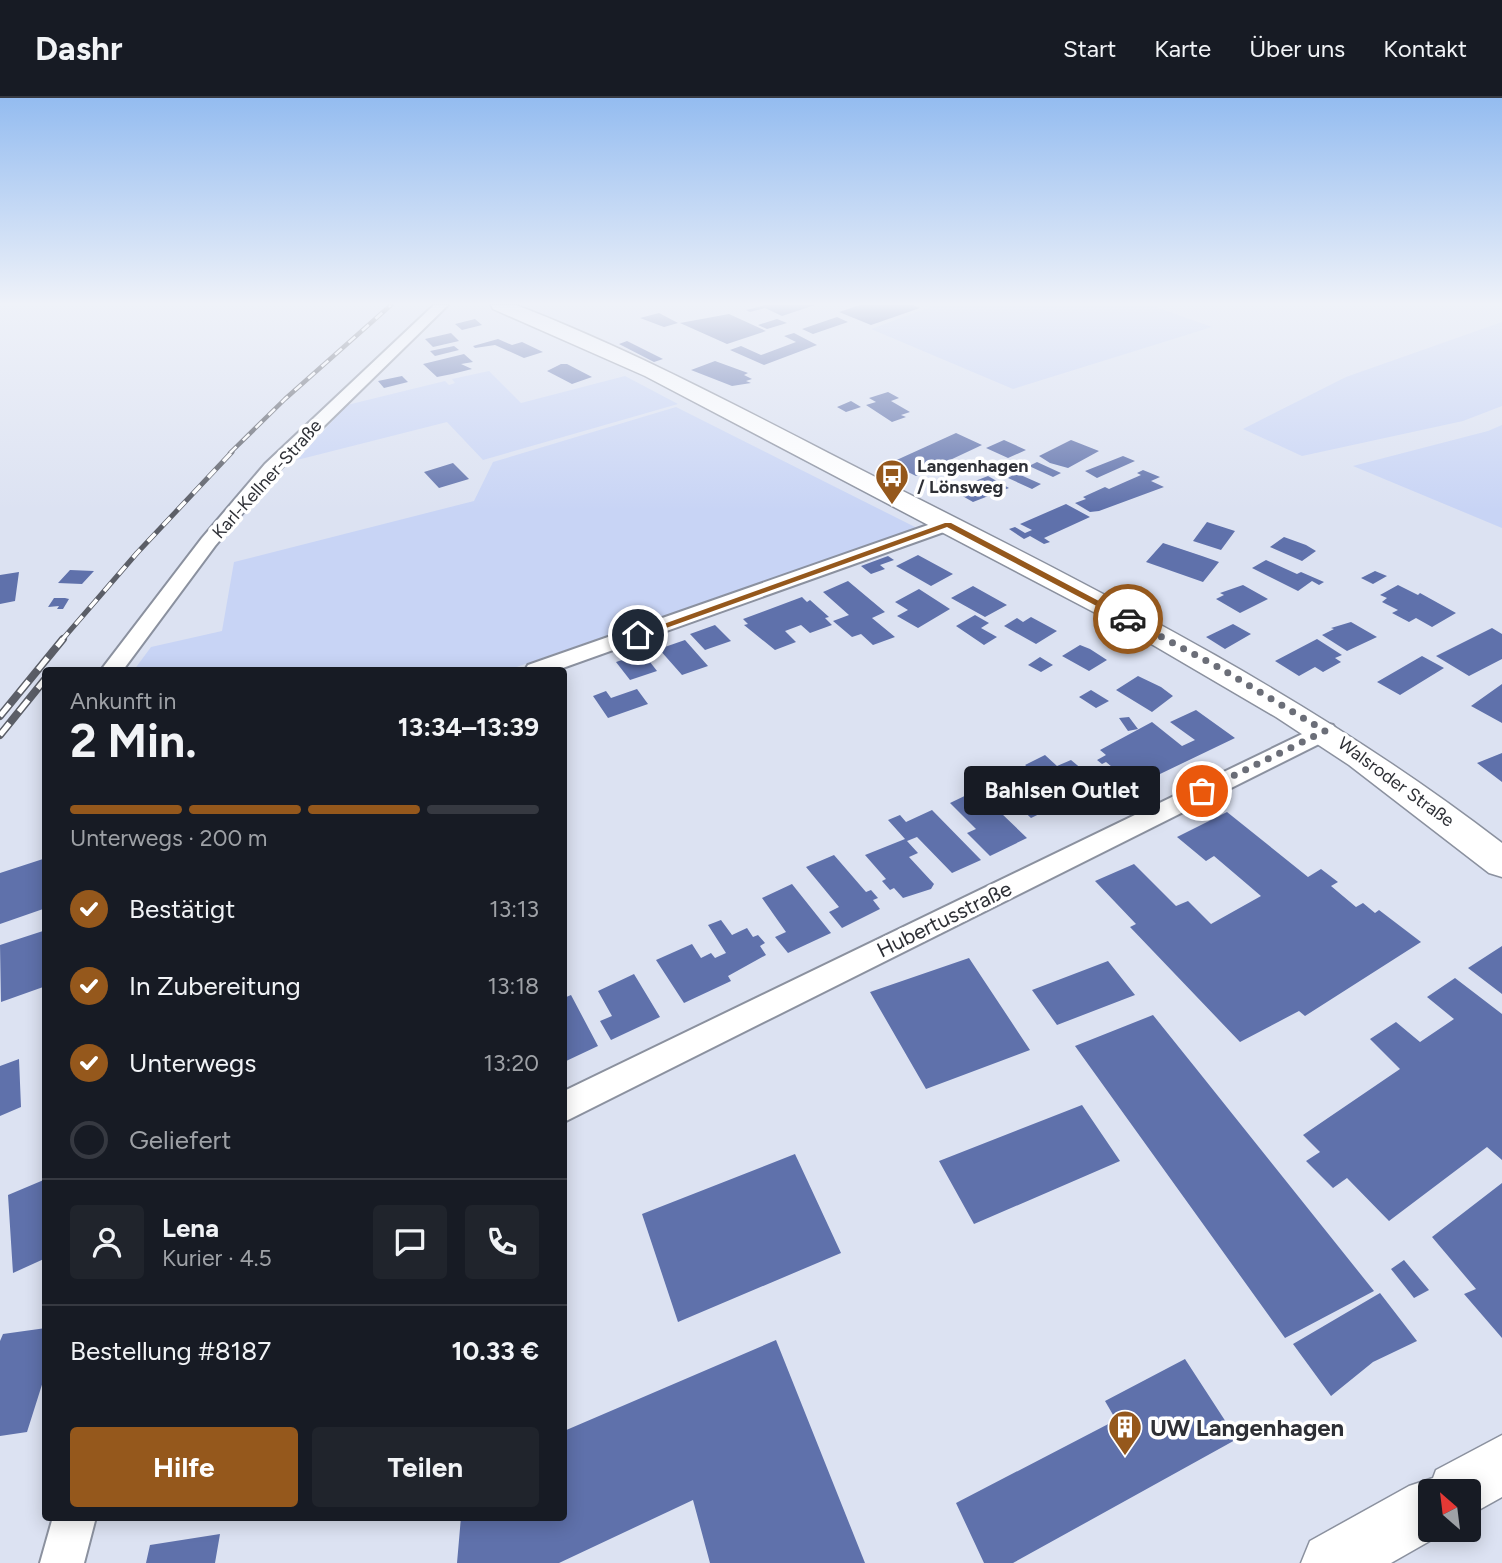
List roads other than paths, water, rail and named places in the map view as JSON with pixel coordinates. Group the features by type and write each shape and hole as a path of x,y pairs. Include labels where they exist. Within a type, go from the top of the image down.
{"street":[{"name":"Karl-Kellner-Straße","path":"114,667 195,559 271,468 365,373"},
{"name":"Walsroder Straße","path":"656,373 1179,645 1325,731 1394,779 1502,863"},
{"path":"544,667 948,524"},
{"name":"Hubertusstraße","path":"567,1106 1325,731"},
{"path":"1477,1479 1502,1464"},
{"path":"1332,1563 1418,1514"},
{"path":"62,1563 74,1521"}],"railway":[{"path":"230,453 314,373"},
{"path":"61,641 137,553 232,452"},
{"path":"0,716 63,639"},
{"path":"0,735 42,683"}],"place":[{"name":"Langenhagen / Lönsweg","path":"892,506"},
{"name":"Bahlsen Outlet","path":"1202,791"},
{"name":"UW Langenhagen","path":"1125,1457"}]}
